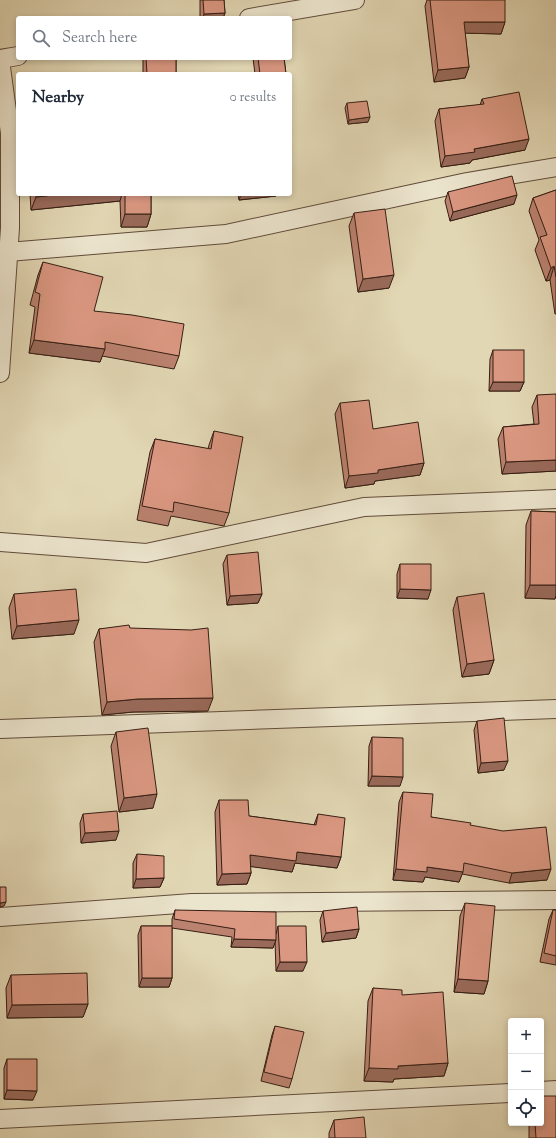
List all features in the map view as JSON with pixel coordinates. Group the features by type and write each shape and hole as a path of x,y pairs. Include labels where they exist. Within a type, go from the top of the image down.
{"street":[{"path":"261,16 355,0"},
{"path":"0,373 8,252 5,228 10,133 0,60 16,56"},
{"path":"8,252 226,234 467,182 556,167"},
{"path":"0,542 146,553 364,507 556,499"},
{"path":"0,728 556,709"},
{"path":"0,917 192,903 556,900"},
{"path":"544,1091 556,1090"},
{"path":"0,1119 508,1092"}],"building":[{"path":"203,0 224,0 225,13 204,14"},
{"path":"430,0 505,0 505,22 464,22 469,67 438,70"},
{"path":"146,60 176,60 176,72 147,72"},
{"path":"258,60 284,60 286,72 260,72"},
{"path":"519,92 529,139 474,149 475,152 445,156 439,109 484,104 482,99"},
{"path":"367,101 370,117 349,120 347,103"},
{"path":"512,176 517,195 453,212 448,192"},
{"path":"556,190 556,277 554,266 551,268 540,237 547,235 533,198"},
{"path":"125,196 151,196 151,214 125,214"},
{"path":"385,209 394,275 363,279 354,213"},
{"path":"43,262 103,277 94,311 132,315 184,324 179,356 105,342 105,349 34,340 40,294 35,292"},
{"path":"493,350 524,350 524,382 493,382"},
{"path":"556,394 556,460 506,462 503,427 539,424 537,395"},
{"path":"369,400 373,429 418,422 424,463 378,470 378,473 349,476 340,403"},
{"path":"214,431 243,437 229,513 174,502 173,512 142,506 155,439 211,449"},
{"path":"531,511 556,512 556,585 530,585"},
{"path":"258,552 262,594 230,596 227,555"},
{"path":"400,564 431,564 431,590 400,589"},
{"path":"76,589 79,620 17,626 14,594"},
{"path":"484,593 494,660 467,664 457,597"},
{"path":"129,625 130,628 191,630 208,628 213,698 138,699 107,702 99,629"},
{"path":"504,718 508,761 481,763 477,721"},
{"path":"148,728 157,794 124,798 116,732"},
{"path":"372,737 403,738 403,777 372,776"},
{"path":"403,792 433,794 431,817 471,823 470,825 503,831 546,827 551,869 512,873 464,863 463,872 427,867 427,872 396,869"},
{"path":"219,800 248,800 249,816 316,825 318,814 345,818 341,857 297,852 296,861 250,855 251,873 222,874"},
{"path":"117,811 119,831 85,833 83,814"},
{"path":"137,854 164,856 164,878 136,879"},
{"path":"0,887 6,887 6,902 0,903"},
{"path":"465,903 495,906 488,981 458,979"},
{"path":"357,907 359,929 326,933 323,911"},
{"path":"175,910 276,912 276,940 234,939 235,929 174,919"},
{"path":"553,910 556,910 556,956 544,953"},
{"path":"141,926 172,926 172,978 142,978"},
{"path":"278,926 306,926 307,962 280,962"},
{"path":"87,973 88,1004 12,1005 11,975"},
{"path":"373,988 402,990 402,995 443,992 448,1063 398,1066 398,1069 369,1068"},
{"path":"275,1026 304,1032 292,1079 264,1072"},
{"path":"7,1059 37,1059 37,1091 7,1090"},
{"path":"544,1096 556,1096 556,1138 536,1138 535,1126 544,1126"},
{"path":"364,1117 366,1138 335,1138 334,1120"}]}
